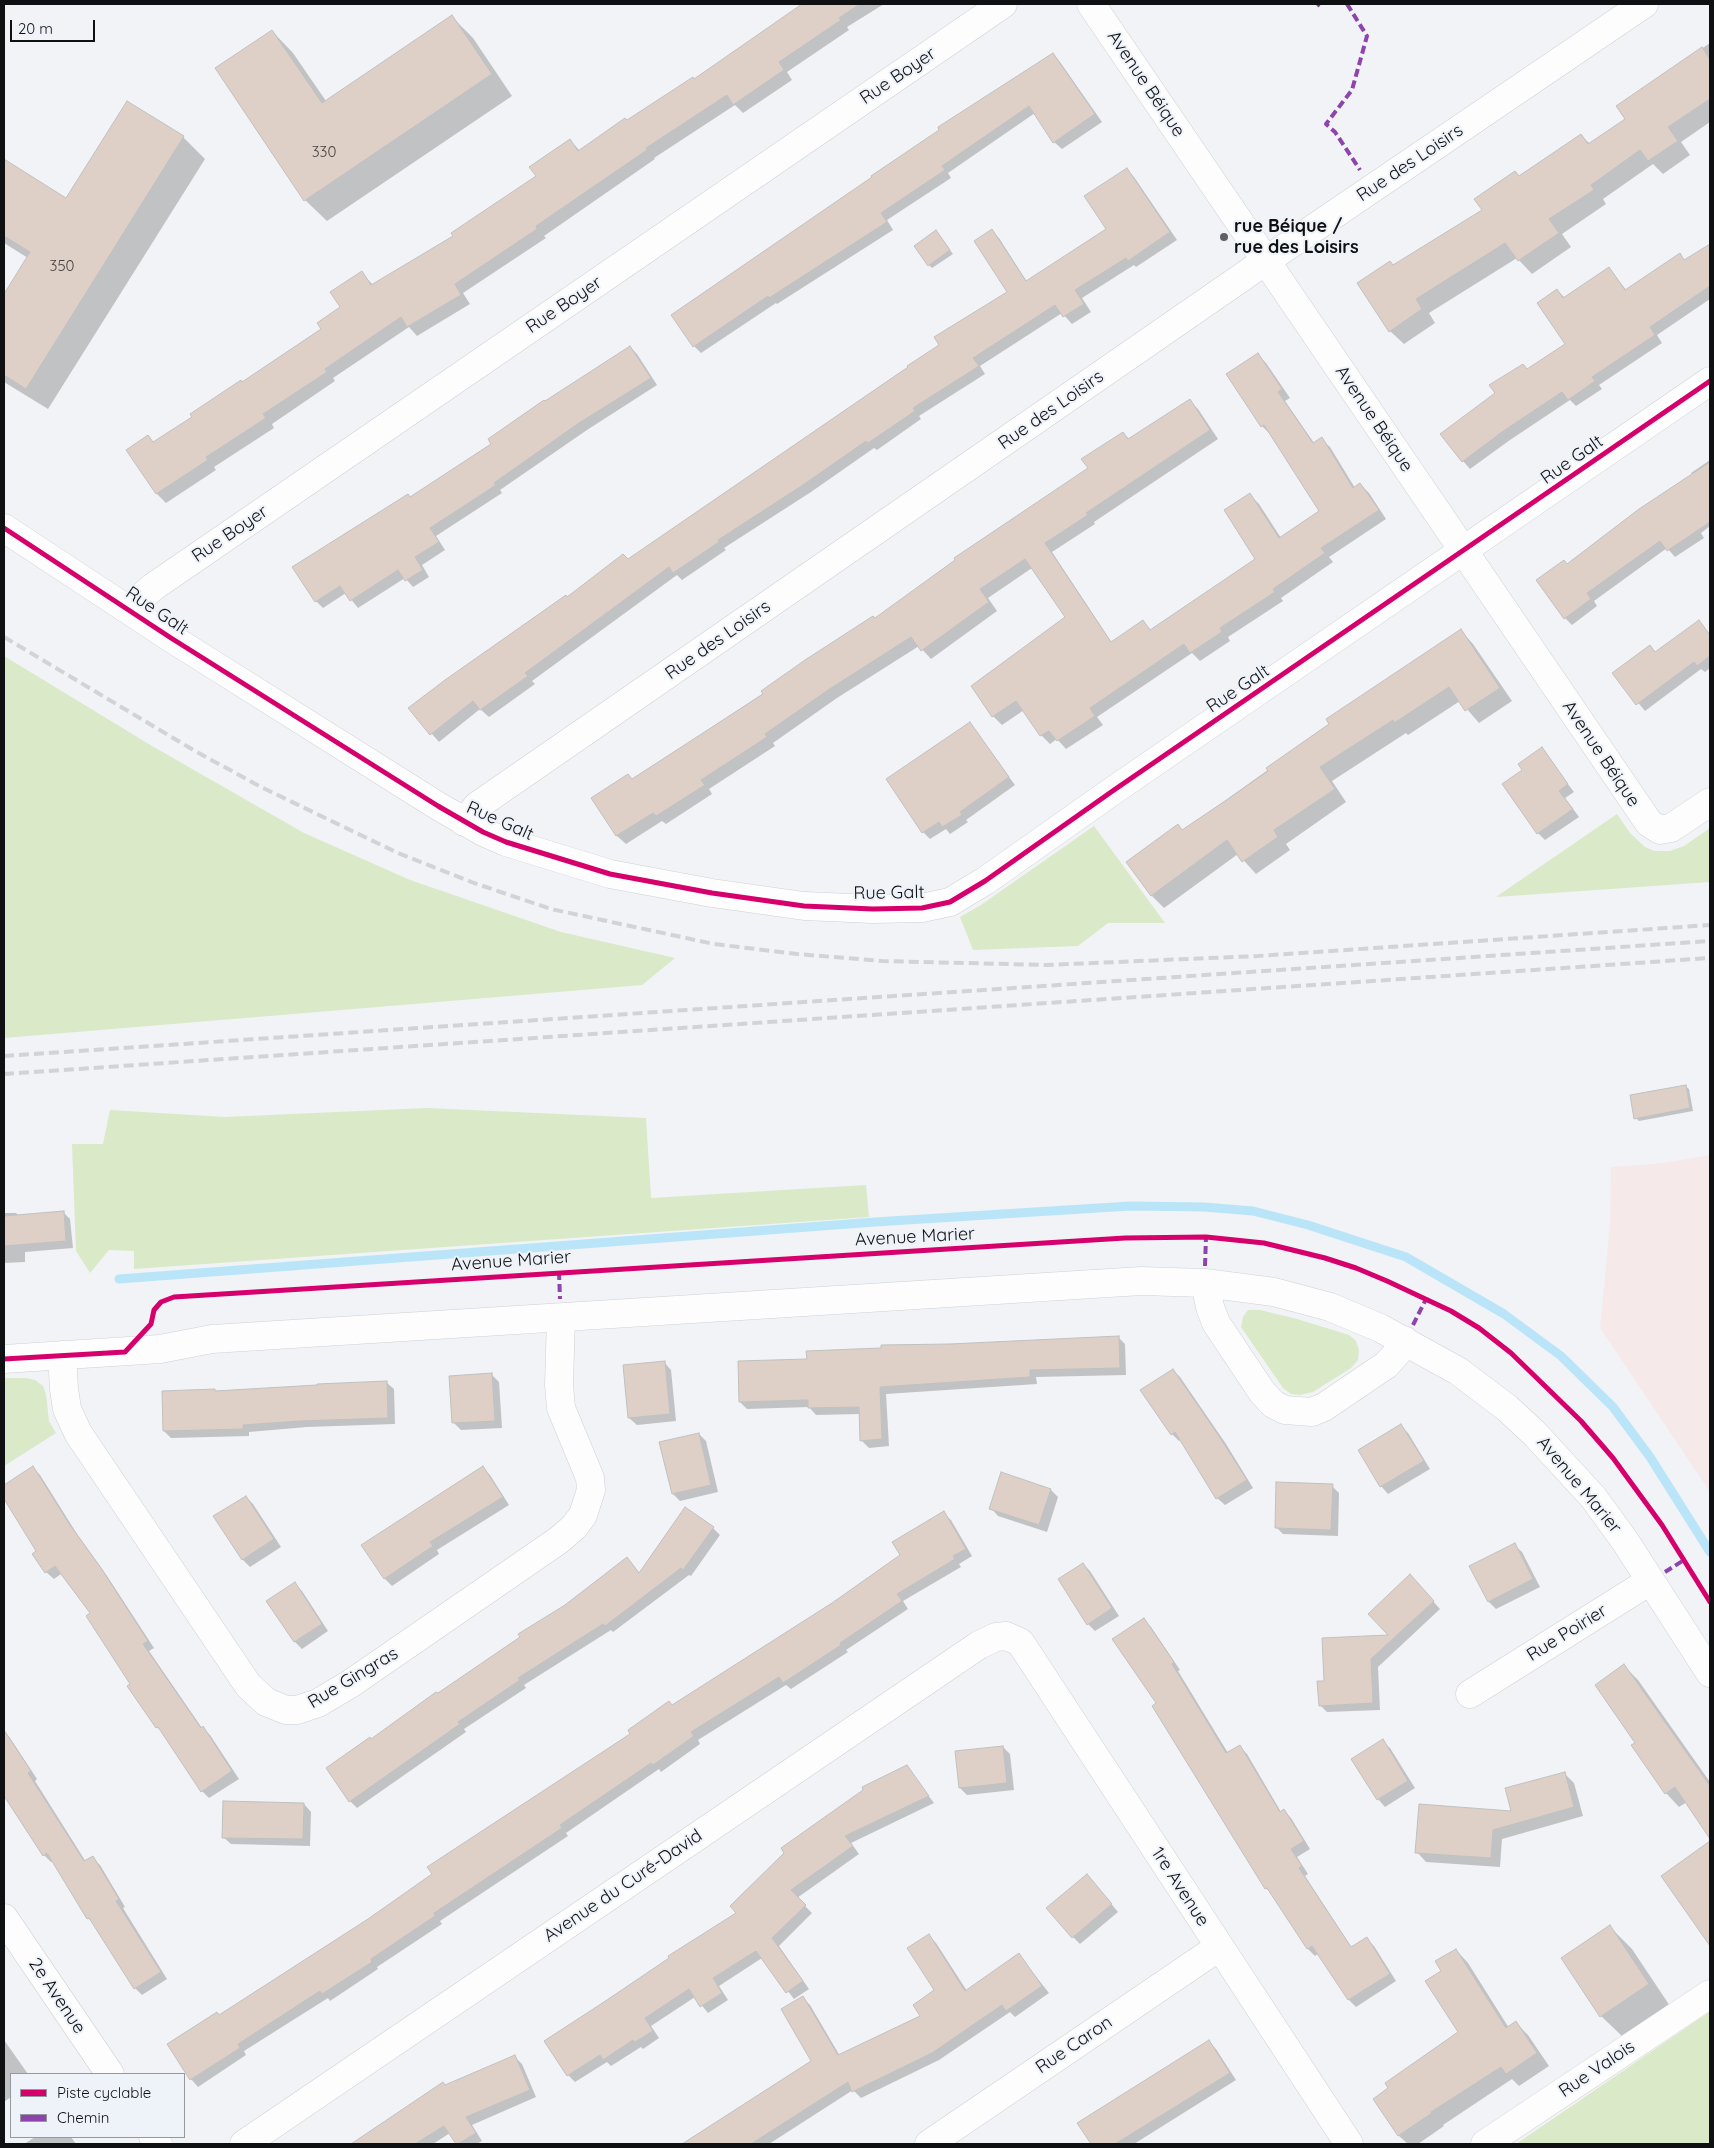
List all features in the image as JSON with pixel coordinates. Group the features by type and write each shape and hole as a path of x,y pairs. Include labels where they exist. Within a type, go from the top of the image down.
{"street":[{"name":"Rue Boyer","path":"130,610 153,586 1003,4"},
{"name":"Avenue Béique","path":"1092,4 1643,815 1654,828 1660,830 1671,828 1710,802"},
{"name":"Rue des Loisirs","path":"464,822 477,806 1267,260 1644,4"},
{"name":"Rue Galt","path":"4,528 464,822 506,842 547,856 648,883 804,906 922,908 950,902 985,881 1114,790 1464,552 1710,381"},
{"name":"Avenue Marier","path":"4,1359 160,1349 212,1339 1124,1282 1206,1283 1265,1291 1301,1299 1354,1317 1431,1354 1482,1388 1534,1433 1593,1497 1625,1541 1710,1673"},
{"path":"1206,1283 1210,1307 1216,1323 1262,1392 1273,1404 1285,1410 1312,1412 1324,1407 1386,1365 1397,1354 1404,1340"},
{"name":"Rue Gingras","path":"62,1355 67,1409 84,1441 248,1685 266,1702 286,1710 297,1710 318,1703 358,1678 559,1540 574,1527 583,1515 591,1490 590,1478 561,1408 559,1385 560,1318"},
{"name":"Rue Poirier","path":"1470,1694 1650,1581"},
{"name":"1re Avenue","path":"1006,1636 1020,1642 1349,2144"},
{"name":"Avenue du Curé-David","path":"244,2144 979,1645 996,1637 1006,1636"},
{"name":"2e Avenue","path":"4,1918 109,2073"},
{"name":"Rue Caron","path":"929,2144 1219,1947"},
{"name":"Rue Valois","path":"1484,2144 1710,1994"}],"shaded area":[{"path":"1710,1155 1710,1492 1600,1328 1610,1223 1611,1167 1663,1163"}],"green space":[{"path":"4,656 152,746 304,833 410,880 561,932 675,958 642,985 4,1038"},
{"path":"1617,814 1630,833 1645,847 1654,851 1670,851 1684,846 1710,828 1710,882 1496,897"},
{"path":"1094,826 1165,923 1108,923 1078,946 973,950 960,917 981,905"},
{"path":"427,1108 646,1118 651,1198 866,1185 869,1217 134,1269 134,1251 109,1250 90,1273 76,1251 72,1144 103,1144 110,1110 225,1117"},
{"path":"1248,1310 1260,1310 1297,1319 1349,1335 1356,1341 1359,1350 1358,1360 1351,1368 1313,1392 1300,1395 1291,1394 1283,1388 1241,1327 1243,1317"},
{"path":"4,1378 26,1378 35,1380 43,1386 46,1394 49,1421 56,1433 4,1466"},
{"path":"1710,2012 1710,2144 1516,2144 1708,2013"}],"building":[{"path":"802,4 860,4 839,18 841,20 779,62 784,70 733,105 727,95 646,148 647,150 536,226 537,229 455,284 461,295 407,327 401,317 325,369 327,372 263,414 266,418 206,457 208,460 156,494 126,450 148,435 153,442 192,417 190,414 321,329 317,323 340,307 330,292 362,271 371,285 453,236 451,233 536,176 529,167 570,139 578,151 625,118 627,120 693,77 694,79"},
{"path":"452,15 492,74 304,201 215,68 272,30 322,103"},
{"path":"1702,47 1710,60 1710,99 1668,127 1678,141 1648,161 1640,150 1591,185 1594,190 1549,219 1559,233 1518,261 1505,243 1416,299 1422,309 1389,332 1357,283 1390,261 1393,265 1482,210 1474,199 1515,171 1519,176 1581,134 1588,144 1625,119 1616,106"},
{"path":"1053,53 1095,114 1053,143 1029,106 942,166 945,170 881,213 887,222 769,298 768,296 693,347 671,315 939,130 938,127"},
{"path":"127,101 184,136 26,389 4,375 4,294 30,252 4,236 4,159 66,198"},
{"path":"1127,168 1170,232 1128,261 1126,258 1075,290 1084,304 1063,317 1055,305 973,358 979,366 913,408 915,411 868,443 866,441 803,485 718,540 719,542 673,573 669,567 525,673 528,676 480,710 473,701 430,735 408,708 566,595 567,597 623,554 628,559 908,367 939,345 934,337 1007,292 974,241 992,229 1026,281 1106,229 1084,196"},
{"path":"936,230 950,250 928,266 914,246"},
{"path":"1710,244 1710,286 1650,327 1655,335 1592,377 1595,381 1568,400 1562,392 1502,432 1462,462 1440,434 1495,393 1489,385 1523,364 1527,369 1565,344 1537,303 1557,289 1563,298 1609,267 1625,290 1680,253 1684,260"},
{"path":"630,346 651,378 579,423 494,483 496,485 430,528 439,542 415,557 423,570 405,581 398,570 350,601 340,586 315,602 292,567 408,494 410,497 491,444 488,439 544,400"},
{"path":"1258,353 1282,389 1278,392 1313,443 1322,437 1353,488 1360,483 1379,510 1321,548 1325,553 1273,589 1275,592 1220,628 1222,632 1190,653 1184,644 1090,708 1095,716 1057,741 1049,731 1040,736 1016,701 992,717 971,686 1065,617 1025,559 980,589 989,602 921,651 911,637 828,690 765,734 767,737 701,780 705,785 656,816 653,813 616,836 591,798 628,774 632,779 763,694 761,691 805,660 873,616 875,618 955,560 954,558 1088,468 1081,459 1123,432 1128,439 1190,399 1210,430 1086,513 1088,515 1045,543 1111,642 1143,620 1150,630 1255,559 1224,510 1250,493 1279,538 1319,511 1264,425 1261,427 1226,374"},
{"path":"1710,462 1710,522 1667,551 1660,541 1587,593 1591,599 1564,619 1536,580 1564,560 1567,564 1639,509"},
{"path":"1699,620 1710,635 1710,656 1697,666 1694,662 1636,705 1612,673 1650,645 1655,652"},
{"path":"1461,629 1500,688 1465,711 1449,687 1394,723 1393,720 1320,767 1335,789 1274,830 1278,837 1242,862 1227,840 1151,896 1126,862 1178,824 1182,830 1225,801 1268,771 1266,768 1329,724 1326,719"},
{"path":"970,722 1009,777 960,812 962,815 942,827 939,822 922,833 886,779"},
{"path":"1542,747 1568,784 1559,791 1573,809 1537,834 1502,784 1522,770 1518,764"},
{"path":"1686,1085 1690,1108 1634,1119 1630,1095"},
{"path":"64,1211 66,1241 4,1246 4,1216"},
{"path":"1119,1336 1120,1368 1030,1370 1030,1377 880,1387 882,1439 860,1441 859,1407 808,1408 808,1400 739,1402 738,1361 807,1359 806,1351 881,1348 881,1345 950,1344"},
{"path":"665,1361 670,1414 628,1418 623,1365"},
{"path":"1173,1369 1247,1480 1216,1499 1175,1432 1171,1435 1140,1390"},
{"path":"492,1373 495,1421 452,1423 449,1376"},
{"path":"387,1381 388,1418 243,1425 243,1429 163,1431 162,1391 215,1389 215,1391"},
{"path":"1401,1424 1424,1461 1380,1487 1358,1450"},
{"path":"699,1433 711,1485 672,1494 659,1442"},
{"path":"33,1466 148,1641 143,1644 201,1728 203,1726 232,1771 201,1792 158,1727 156,1728 127,1686 130,1684 86,1616 90,1613 55,1566 45,1573 32,1554 36,1551 4,1499 4,1485"},
{"path":"483,1466 503,1497 430,1542 433,1546 384,1579 361,1545"},
{"path":"1001,1472 1051,1489 1039,1525 989,1509"},
{"path":"1276,1482 1333,1484 1331,1530 1275,1528"},
{"path":"246,1496 274,1539 242,1560 213,1516"},
{"path":"685,1507 714,1527 683,1570 681,1568 605,1626 603,1624 518,1678 520,1680 458,1722 460,1724 349,1802 326,1768 520,1637 518,1634 565,1605 627,1557 639,1573"},
{"path":"944,1511 966,1549 953,1556 955,1559 897,1594 902,1601 840,1643 841,1645 783,1683 779,1677 691,1732 694,1736 653,1765 651,1763 560,1825 562,1828 434,1913 435,1916 371,1959 372,1962 322,1994 320,1991 238,2044 240,2048 190,2080 167,2044 217,2012 219,2015 368,1919 432,1874 427,1867 630,1734 628,1730 669,1701 672,1705 832,1603 900,1555 892,1542"},
{"path":"1515,1543 1533,1579 1488,1602 1469,1566"},
{"path":"1083,1563 1112,1608 1087,1625 1058,1579"},
{"path":"1410,1574 1434,1601 1371,1659 1373,1703 1319,1706 1317,1681 1324,1681 1322,1638 1388,1635 1368,1614"},
{"path":"295,1582 322,1624 294,1642 266,1601"},
{"path":"1144,1618 1174,1662 1172,1664 1226,1753 1240,1745 1280,1812 1284,1809 1304,1841 1291,1849 1302,1866 1299,1868 1351,1947 1367,1937 1390,1974 1348,2000 1312,1946 1307,1949 1267,1888 1265,1889 1152,1706 1156,1703 1112,1639"},
{"path":"1624,1664 1710,1786 1710,1839 1675,1787 1665,1794 1631,1745 1635,1743 1595,1685"},
{"path":"4,1730 31,1771 28,1773 84,1861 93,1856 119,1899 116,1901 161,1972 134,1989 89,1918 87,1919 47,1853 43,1856 4,1796"},
{"path":"1383,1739 1408,1781 1377,1800 1351,1759"},
{"path":"1003,1746 1007,1783 959,1788 955,1751"},
{"path":"907,1765 929,1796 845,1836 853,1846 791,1890 806,1905 772,1938 803,1981 786,1993 756,1951 713,1978 722,1993 700,2007 689,1989 645,2018 653,2031 635,2042 633,2040 603,2060 600,2055 567,2076 544,2041 669,1958 668,1956 736,1913 730,1906 784,1853 781,1848 863,1790 862,1787"},
{"path":"1565,1772 1574,1807 1493,1830 1491,1858 1415,1853 1419,1804 1511,1811 1505,1788"},
{"path":"223,1801 304,1803 303,1839 222,1838"},
{"path":"1710,1841 1710,1946 1661,1876"},
{"path":"1087,1874 1112,1904 1072,1938 1046,1908"},
{"path":"1610,1925 1649,1984 1600,2017 1561,1958"},
{"path":"929,1934 965,1991 1019,1953 1042,1986 1006,2011 1002,2005 932,2053 852,2092 848,2082 751,2144 682,2144 811,2061 781,2009 803,1996 838,2055 920,2016 913,2005 934,1990 907,1948"},
{"path":"1456,1949 1506,2028 1516,2021 1537,2053 1506,2074 1501,2067 1431,2112 1398,2136 1373,2099 1388,2088 1385,2083 1458,2032 1425,1981 1441,1971 1435,1961"},
{"path":"1209,2040 1230,2073 1115,2144 1091,2144 1077,2123"},
{"path":"515,2055 530,2090 466,2117 476,2133 458,2144 456,2144 444,2126 415,2144 351,2144 443,2082 445,2085"}],"waterway":[{"path":"119,1279 875,1222 1130,1206 1204,1207 1253,1211 1308,1225 1406,1257 1504,1314 1561,1356 1613,1407 1650,1457 1710,1552"}],"railway":[{"path":"4,637 195,751 263,788 398,853 474,883 551,909 714,944 797,954 882,961 1046,965 1258,956 1710,925"},
{"path":"4,1056 1710,941"},
{"path":"4,1074 1710,958"}],"marked path":[{"path":"1347,4 1367,36 1352,90 1326,124 1335,132 1360,170"},
{"path":"1205,1266 1206,1237"},
{"path":"559,1272 560,1299"},
{"path":"1413,1325 1426,1299"},
{"path":"1665,1572 1684,1560"}],"cycle path":[{"path":"4,528 171,638 438,806 483,832 506,842 610,874 712,893 804,906 873,909 922,908 950,902 985,881 1114,790 1710,381"},
{"path":"4,1359 125,1352 151,1324 154,1310 161,1302 174,1297 1125,1238 1206,1237 1264,1243 1325,1258 1387,1281 1451,1311 1479,1328 1511,1353 1581,1421 1613,1458 1662,1525 1710,1602"}],"place":[{"name":"rue Béique / rue des Loisirs","path":"1224,237"}]}
